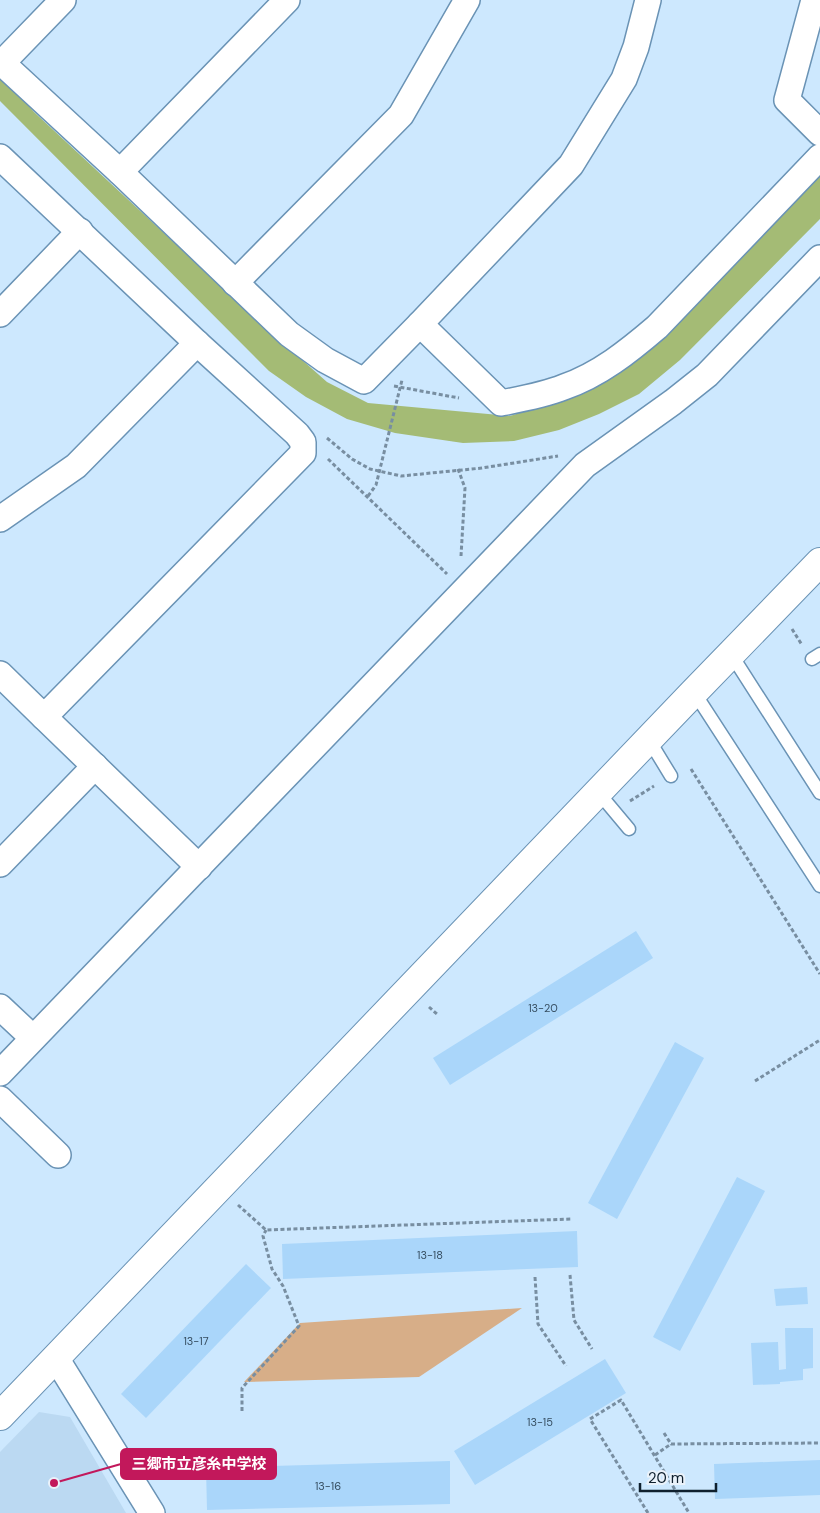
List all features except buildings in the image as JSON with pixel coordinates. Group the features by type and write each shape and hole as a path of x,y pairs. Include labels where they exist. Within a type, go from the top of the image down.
{"street":[{"path":"63,0 2,63 120,172 288,334 325,360 364,381 571,165 624,79 636,46 648,0"},
{"path":"120,172 287,0"},
{"path":"235,283 401,115 467,0"},
{"path":"814,0 787,100 820,133"},
{"path":"0,157 197,343 297,434 302,442 303,453 44,717"},
{"path":"420,324 501,403 565,387 593,374 628,352 657,327 820,157"},
{"path":"0,314 80,231"},
{"path":"0,1073 585,465 673,402 707,375 820,258"},
{"path":"0,519 76,466 197,343"},
{"path":"0,1416 606,801 649,740 820,562"},
{"path":"0,674 199,867"},
{"path":"0,864 95,766"},
{"path":"0,1006 33,1038"},
{"path":"0,1098 58,1155"},
{"path":"56,1358 152,1513"}],"lane":[{"path":"731,654 820,793"},
{"path":"694,692 820,886"},
{"path":"649,740 670,776"},
{"path":"606,801 629,829"}],"path":[{"path":"368,496 376,485 403,374"},
{"path":"393,386 457,398 471,398 483,387"},
{"path":"464,590 319,451 302,442 316,433 329,438 352,459 370,469 401,476 482,468 573,454 585,465"},
{"path":"458,470 465,488 461,560"},
{"path":"778,606 816,657"},
{"path":"689,768 820,974"},
{"path":"606,801 658,784"},
{"path":"427,1005 438,1015"},
{"path":"755,1081 820,1040"},
{"path":"236,1203 266,1230 571,1219"},
{"path":"242,1411 242,1388 300,1326 283,1286 272,1269 263,1236 266,1230"},
{"path":"570,1275 574,1320 592,1349"},
{"path":"535,1277 538,1324 566,1366"},
{"path":"648,1513 590,1419 621,1400 689,1513"},
{"path":"664,1433 671,1444"},
{"path":"655,1455 671,1444 820,1443"}],"shaded area":[{"path":"0,73 34,112 267,329 327,382 368,403 510,416 576,395 820,171 820,219 680,360 639,394 599,414 559,430 514,441 463,443 395,433 347,419 306,397 269,371 0,101"},
{"path":"522,1308 419,1377 244,1382 300,1323"},
{"path":"39,1412 70,1417 126,1513 0,1513 0,1452"}],"place":[{"name":"三郷市立彦糸中学校","path":"54,1483"}]}
